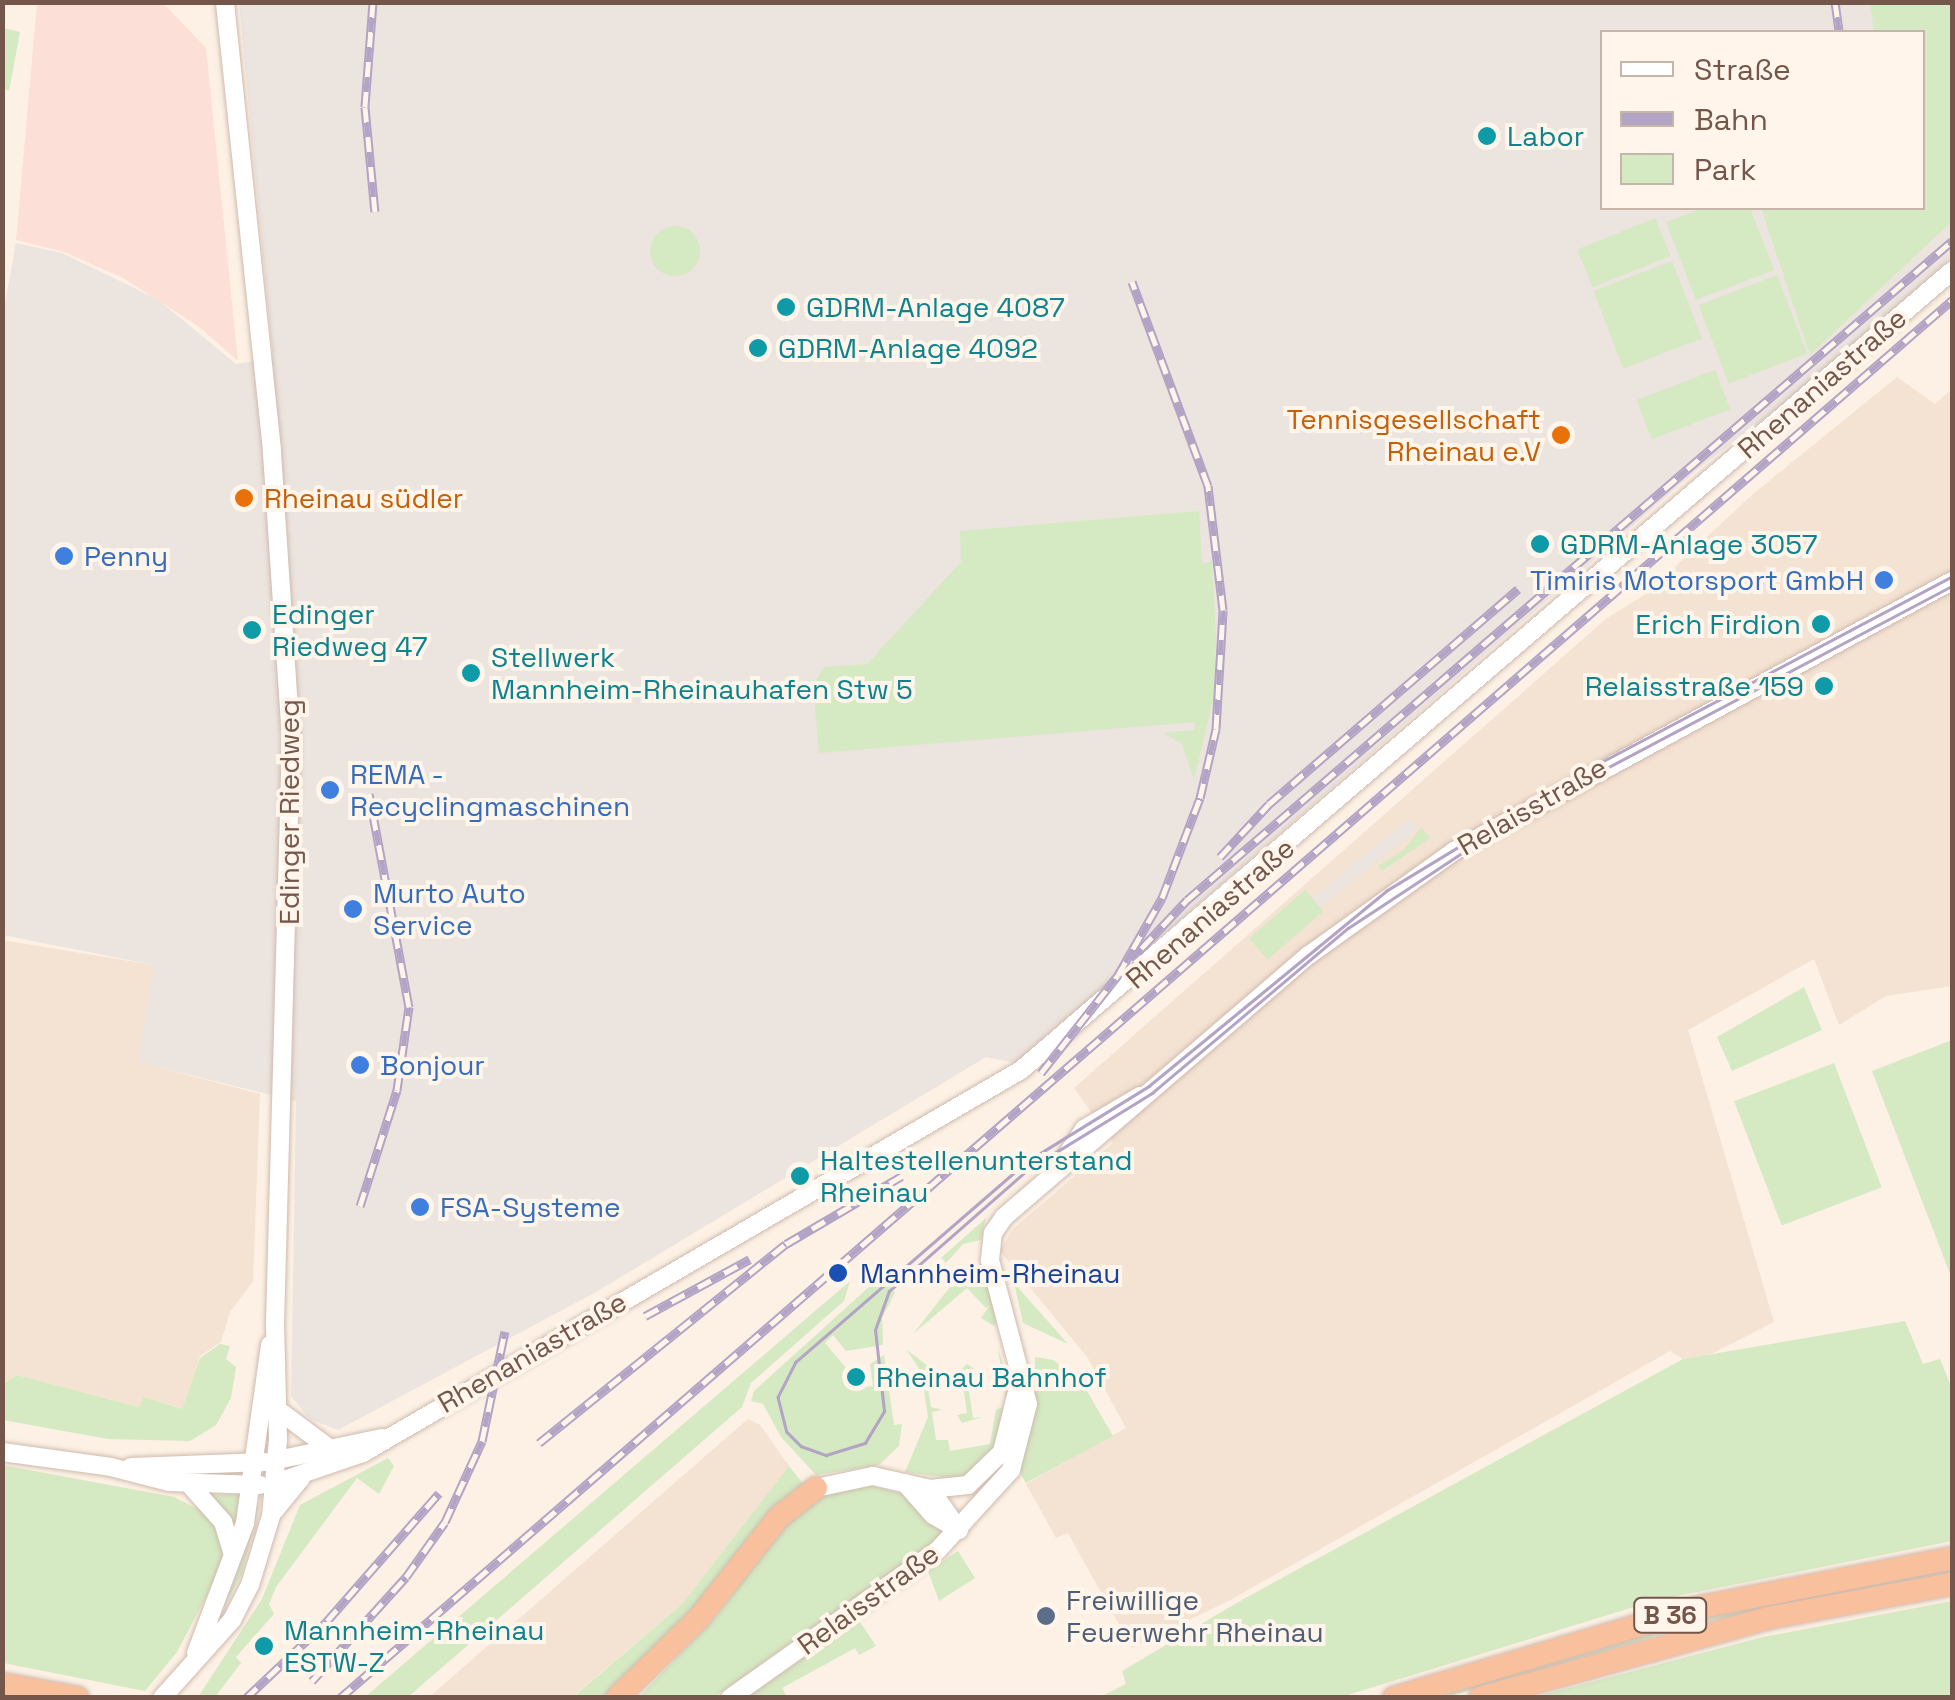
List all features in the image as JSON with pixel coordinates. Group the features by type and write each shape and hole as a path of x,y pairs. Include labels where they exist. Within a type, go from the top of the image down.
{"highway":[{"path":"618,1698 686,1632 779,1518 816,1488"},
{"name":"B 36","path":"1394,1698 1701,1607 1952,1558"},
{"name":"B 36","path":"1480,1698 1768,1618 1952,1584"},
{"path":"2,1684 78,1698"}],"main road":[{"name":"Edinger Riedweg","path":"225,2 272,450 291,739 275,1323 277,1460 271,1516"},
{"name":"Rhenaniastraße","path":"111,1466 190,1485 252,1486 301,1478 383,1438 1034,1061 1952,271"},
{"name":"Relaisstraße","path":"730,1698 959,1530 1011,1470 1024,1428 1027,1389 990,1241 1004,1217 1057,1170 1084,1129 1151,1091 1346,926 1454,850 1952,581"},
{"name":"Edinger Riedweg","path":"194,1658 234,1560 252,1486 259,1391 275,1323"},
{"name":"Relaisstraße","path":"998,1483 1020,1367"},
{"path":"278,1410 329,1448"},
{"name":"Rhenaniastraße","path":"111,1466 254,1463 383,1438"},
{"path":"2,1452 111,1466"},
{"path":"816,1488 861,1476 930,1489 982,1478 1002,1452"},
{"path":"162,1698 232,1620 271,1516 301,1478"},
{"name":"Relaisstraße","path":"904,1483 933,1515 959,1530"},
{"path":"190,1485 223,1522 234,1560"},
{"name":"Relaisstraße","path":"930,1489 959,1530"}],"shaded area":[{"path":"37,3 163,3 206,48 238,361 198,326 123,278 64,252 16,240"},
{"path":"239,3 1952,3 1952,259 1780,407 1699,468 1016,1063 986,1057 596,1292 338,1430 310,1419 291,1396 296,1101 138,1062 154,965 3,935 2,321 16,243 62,253 157,299 236,364 273,358"},
{"path":"1897,377 1935,404 1952,389 1952,986 1886,996 1839,1025 1814,959 1688,1030 1774,1322 1711,1354 1683,1359 1670,1351 1232,1599 1132,1648 1068,1533 1056,1538 1026,1484 1126,1428 1088,1358 1000,1251 1012,1230 1113,1143 1074,1088 1607,618 1646,594 1753,494"},
{"path":"1409,819 1417,829 1320,908 1312,898"},
{"path":"2,940 154,965 139,1062 260,1094 253,1281 230,1312 221,1342 200,1356 182,1409 145,1397 140,1407 17,1375 3,1383"},
{"path":"748,1419 760,1425 789,1466 682,1604 572,1697 428,1698"}],"green space":[{"path":"1870,3 1952,3 1952,221 1810,355 1762,210 1925,210 1925,30 1874,30"},
{"path":"3,28 20,32 9,91 3,89"},
{"path":"1699,210 1751,210 1774,270 1696,300 1666,222"},
{"path":"1655,218 1670,256 1592,287 1577,249"},
{"path":"675,226 693,233 700,251 693,269 675,276 657,269 650,251 657,233"},
{"path":"1672,261 1702,338 1623,369 1594,291"},
{"path":"1777,275 1807,353 1729,384 1699,305"},
{"path":"1715,370 1730,409 1652,439 1637,400"},
{"path":"1199,511 1202,564 1212,561 1216,637 1214,696 1194,780 1182,744 1164,733 1195,730 1194,722 819,753 813,685 825,667 867,664 961,562 960,531"},
{"path":"1421,827 1430,838 1382,871 1378,866 1405,849"},
{"path":"1305,890 1323,911 1268,960 1249,939"},
{"path":"1804,987 1822,1030 1732,1071 1717,1037"},
{"path":"1952,1040 1952,1279 1872,1071"},
{"path":"1834,1063 1882,1187 1782,1226 1734,1101"},
{"path":"986,1218 981,1240 963,1244 946,1263 941,1258"},
{"path":"977,1267 984,1270 998,1318 994,1326 981,1318 990,1305 986,1308 967,1288 913,1334 957,1278"},
{"path":"881,1276 895,1292 882,1318 883,1345 846,1351 833,1335 825,1343 847,1369 850,1389 873,1386 870,1364 884,1355 894,1425 902,1424 899,1446 879,1465 816,1475 781,1437 763,1404 751,1401 754,1391"},
{"path":"850,1281 844,1301 751,1383 742,1407 408,1697 365,1697"},
{"path":"1014,1283 1068,1344 1023,1323"},
{"path":"1905,1321 1923,1364 1940,1359 1952,1389 1952,1541 1657,1600 1341,1697 1100,1697 1126,1684 1122,1671 1240,1601 1683,1359"},
{"path":"220,1344 230,1346 226,1359 236,1367 231,1398 216,1425 190,1441 108,1439 3,1420 3,1384 17,1375 139,1407 144,1397 182,1409 200,1358"},
{"path":"998,1349 1006,1372 1012,1372 1013,1390 999,1447 961,1480 905,1472 928,1417 921,1372 907,1350 936,1372 926,1377 931,1407 942,1410 932,1412 936,1440 948,1440 950,1451 990,1444 996,1409 1007,1407"},
{"path":"1035,1357 1053,1360 1080,1379 1113,1436 1026,1483 1019,1471 1032,1424"},
{"path":"967,1364 976,1370 966,1372 973,1418 983,1417 962,1423 957,1415 967,1413 962,1379 952,1378"},
{"path":"388,1458 394,1466 379,1494 357,1478 276,1587 269,1604 274,1614 236,1657 241,1663 215,1697 198,1697 262,1599 300,1505"},
{"path":"2,1465 174,1497 213,1517 224,1549 220,1570 177,1652 145,1691 3,1663"},
{"path":"789,1466 804,1485 716,1590 603,1697 572,1698 682,1604"},
{"path":"865,1484 904,1494 942,1531 939,1539 714,1697 638,1698 719,1613 786,1517 818,1495"},
{"path":"240,1494 234,1530 205,1495"},
{"path":"261,1498 242,1574 209,1633 232,1585"},
{"path":"958,1551 975,1578 939,1601 928,1571"},
{"path":"1952,1568 1952,1574 1699,1623 1447,1697 1425,1698 1690,1619"},
{"path":"1952,1601 1952,1697 1534,1697 1763,1637"},
{"path":"858,1619 876,1646 859,1655 855,1648 782,1688 787,1697 748,1697"}],"tram line":[{"path":"1952,577 1571,779 1387,891 1150,1086 1027,1162 796,1362 778,1397 787,1432 801,1446 826,1455 865,1443 884,1411 875,1330 889,1291 1027,1170 1152,1093 1348,928 1527,810 1952,586"}],"railway":[{"path":"373,2 365,107 375,212"},
{"path":"1835,2 1839,30"},
{"path":"1121,970 1187,900 1952,241"},
{"path":"1041,1073 1118,975 1162,898 1200,798 1216,729 1223,610 1208,486 1132,282"},
{"path":"340,1698 1952,300"},
{"path":"1220,857 1269,804 1518,589"},
{"path":"360,1206 397,1090 409,1007 369,794"},
{"path":"539,1443 786,1244 902,1176"},
{"path":"645,1316 750,1259"},
{"path":"312,1681 406,1577 445,1522 482,1441 505,1331"},
{"path":"246,1698 327,1621 439,1493"}],"place":[{"name":"Labor","path":"1487,136"},
{"name":"GDRM-Anlage 4087","path":"786,307"},
{"name":"GDRM-Anlage 4092","path":"758,348"},
{"name":"Tennisgesellschaft Rheinau e.V","path":"1561,435"},
{"name":"Rheinau südler","path":"244,498"},
{"name":"GDRM-Anlage 3057","path":"1540,544"},
{"name":"Penny","path":"64,556"},
{"name":"Timiris Motorsport GmbH","path":"1884,580"},
{"name":"Erich Firdion","path":"1821,624"},
{"name":"Edinger Riedweg 47","path":"252,630"},
{"name":"Stellwerk Mannheim-Rheinauhafen Stw 5","path":"471,673"},
{"name":"Relaisstraße 159","path":"1824,686"},
{"name":"REMA - Recyclingmaschinen","path":"330,790"},
{"name":"Murto Auto Service","path":"353,909"},
{"name":"Bonjour","path":"360,1065"},
{"name":"Haltestellenunterstand Rheinau","path":"800,1176"},
{"name":"FSA-Systeme","path":"420,1207"},
{"name":"Mannheim-Rheinau","path":"838,1273"},
{"name":"Rheinau Bahnhof","path":"856,1377"},
{"name":"Freiwillige Feuerwehr Rheinau","path":"1046,1616"},
{"name":"Mannheim-Rheinau ESTW-Z","path":"264,1646"}]}
